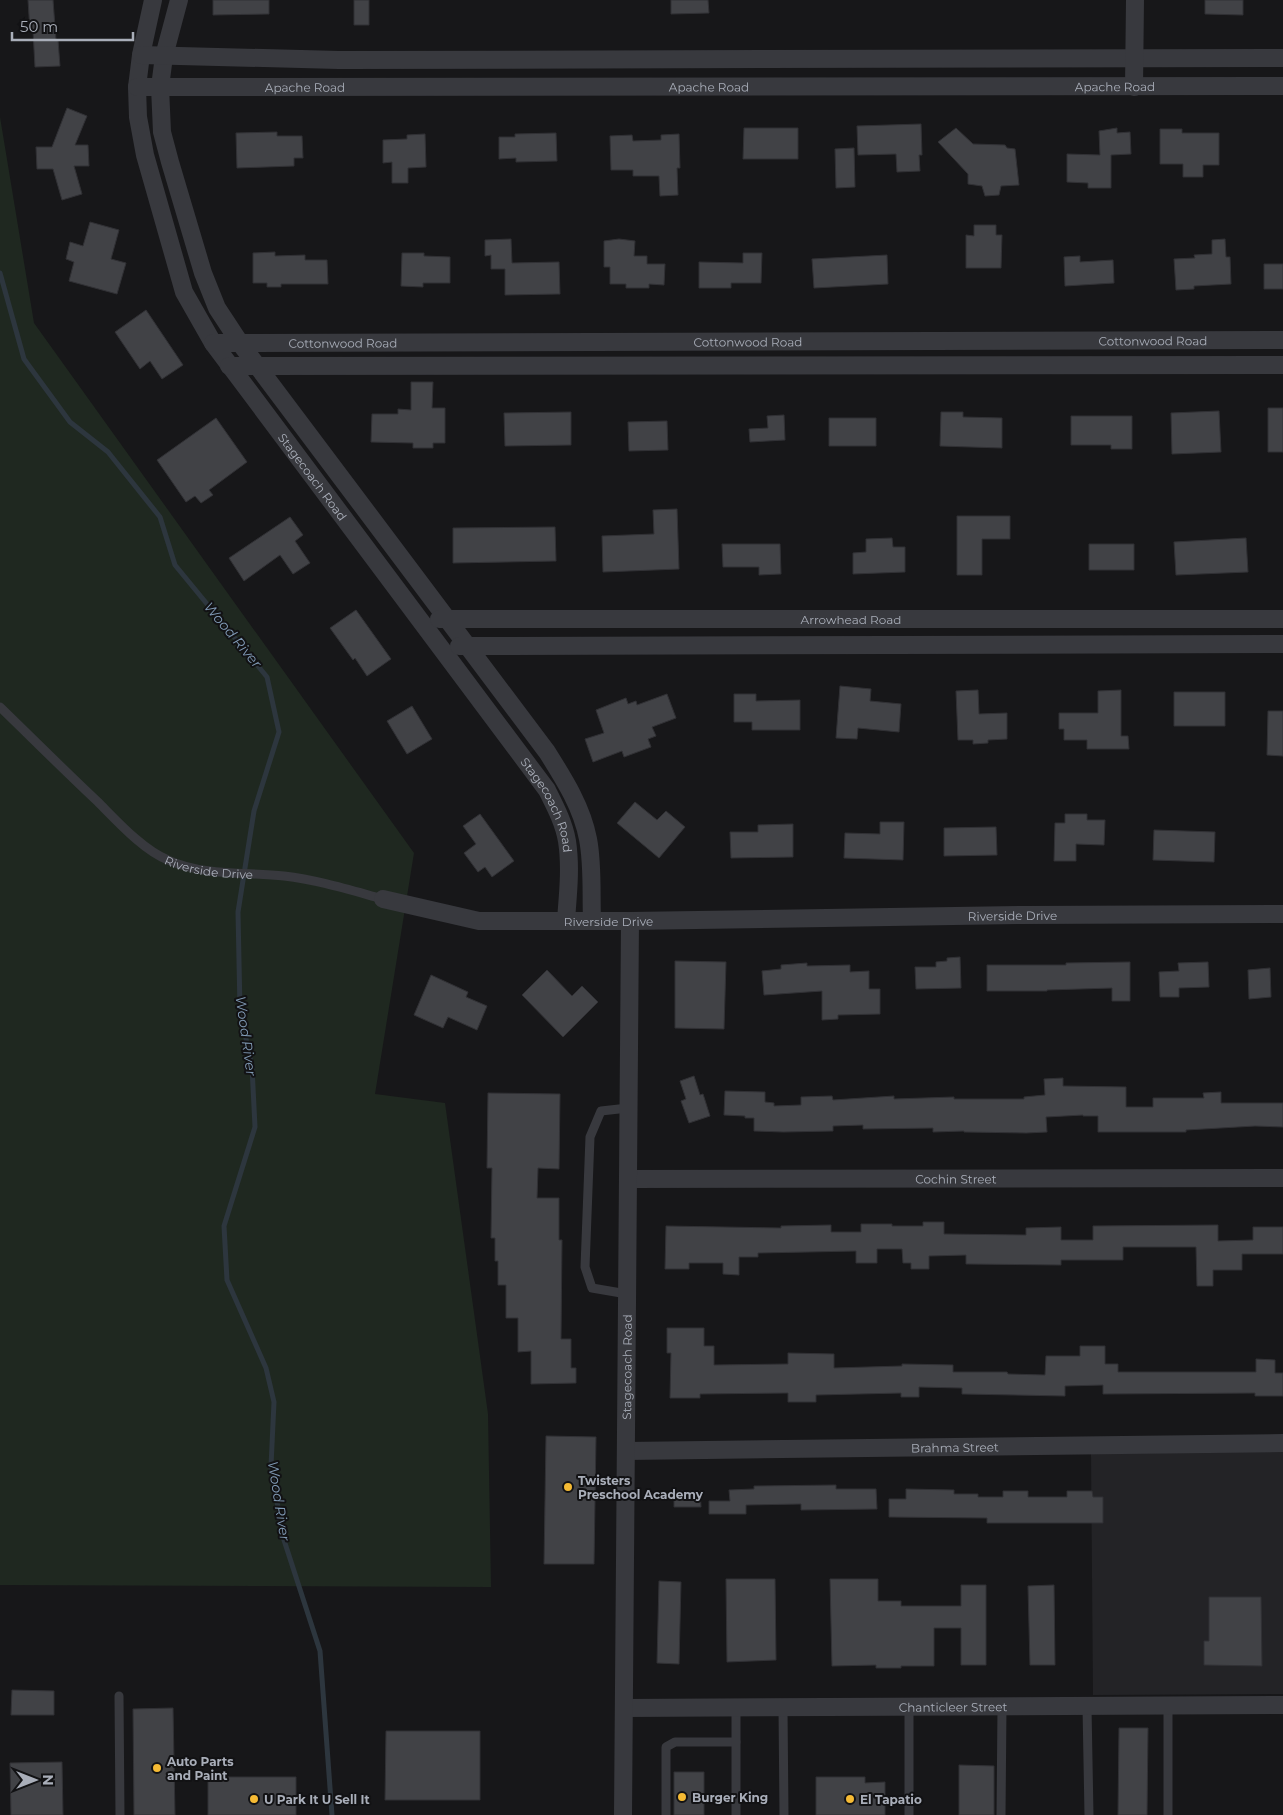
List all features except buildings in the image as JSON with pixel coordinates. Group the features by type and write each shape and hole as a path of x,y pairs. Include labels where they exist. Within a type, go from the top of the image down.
{"street":[{"name":"Stagecoach Road","path":"153,0 141,55 137,87 138,117 145,155 184,292 213,344 229,366 548,790 560,816 567,841 569,878 566,920"},
{"name":"Stagecoach Road","path":"179,0 164,56 160,87 162,132 203,273 217,308 240,343 547,752 565,780 580,809 588,839 592,920"},
{"path":"1134,87 1135,0"},
{"name":"Apache Road","path":"141,55 339,60 1283,58"},
{"name":"Apache Road","path":"137,87 404,85 1283,86"},
{"name":"Cottonwood Road","path":"213,344 1283,340"},
{"name":"Cottonwood Road","path":"229,366 1283,365"},
{"name":"Arrowhead Road","path":"419,619 1283,619"},
{"path":"439,646 1283,644"},
{"name":"Riverside Drive","path":"383,899 479,921 1283,914"},
{"name":"Stagecoach Road","path":"623,1815 630,921"},
{"name":"Cochin Street","path":"628,1178 1283,1178"},
{"name":"Brahma Street","path":"626,1451 1283,1443"},
{"name":"Chanticleer Street","path":"624,1708 1002,1708 1283,1705"}],"lane":[{"name":"Riverside Drive","path":"0,707 126,830 153,852 167,860 190,868 218,872 280,876 325,883 383,899"},
{"path":"627,1294 592,1288 585,1268 590,1137 600,1111 628,1108"},
{"path":"119,1696 120,1815"},
{"path":"1168,1706 1168,1815"},
{"path":"1088,1707 1089,1815"},
{"path":"736,1708 736,1815"},
{"path":"783,1708 784,1815"},
{"path":"909,1708 909,1815"},
{"path":"1001,1815 1002,1708"},
{"path":"666,1815 666,1747 675,1742 736,1742"}],"shaded area":[{"path":"0,117 34,323 414,853 375,1094 445,1103 488,1414 491,1587 0,1585"},
{"path":"1283,1451 1283,1694 1093,1695 1091,1454"}],"waterway":[{"name":"Wood River","path":"0,273 24,359 70,422 108,452 160,517 175,565 267,677 279,732 254,811 238,912 240,1010 252,1067 255,1127 224,1226 227,1280 266,1368 274,1402 271,1466 283,1537 320,1651 332,1815"}],"place":[{"name":"Twisters Preschool Academy","path":"568,1487"},
{"name":"Auto Parts and Paint","path":"157,1768"},
{"name":"Burger King","path":"682,1797"},
{"name":"U Park It U Sell It","path":"254,1799"},
{"name":"El Tapatio","path":"850,1799"}]}
